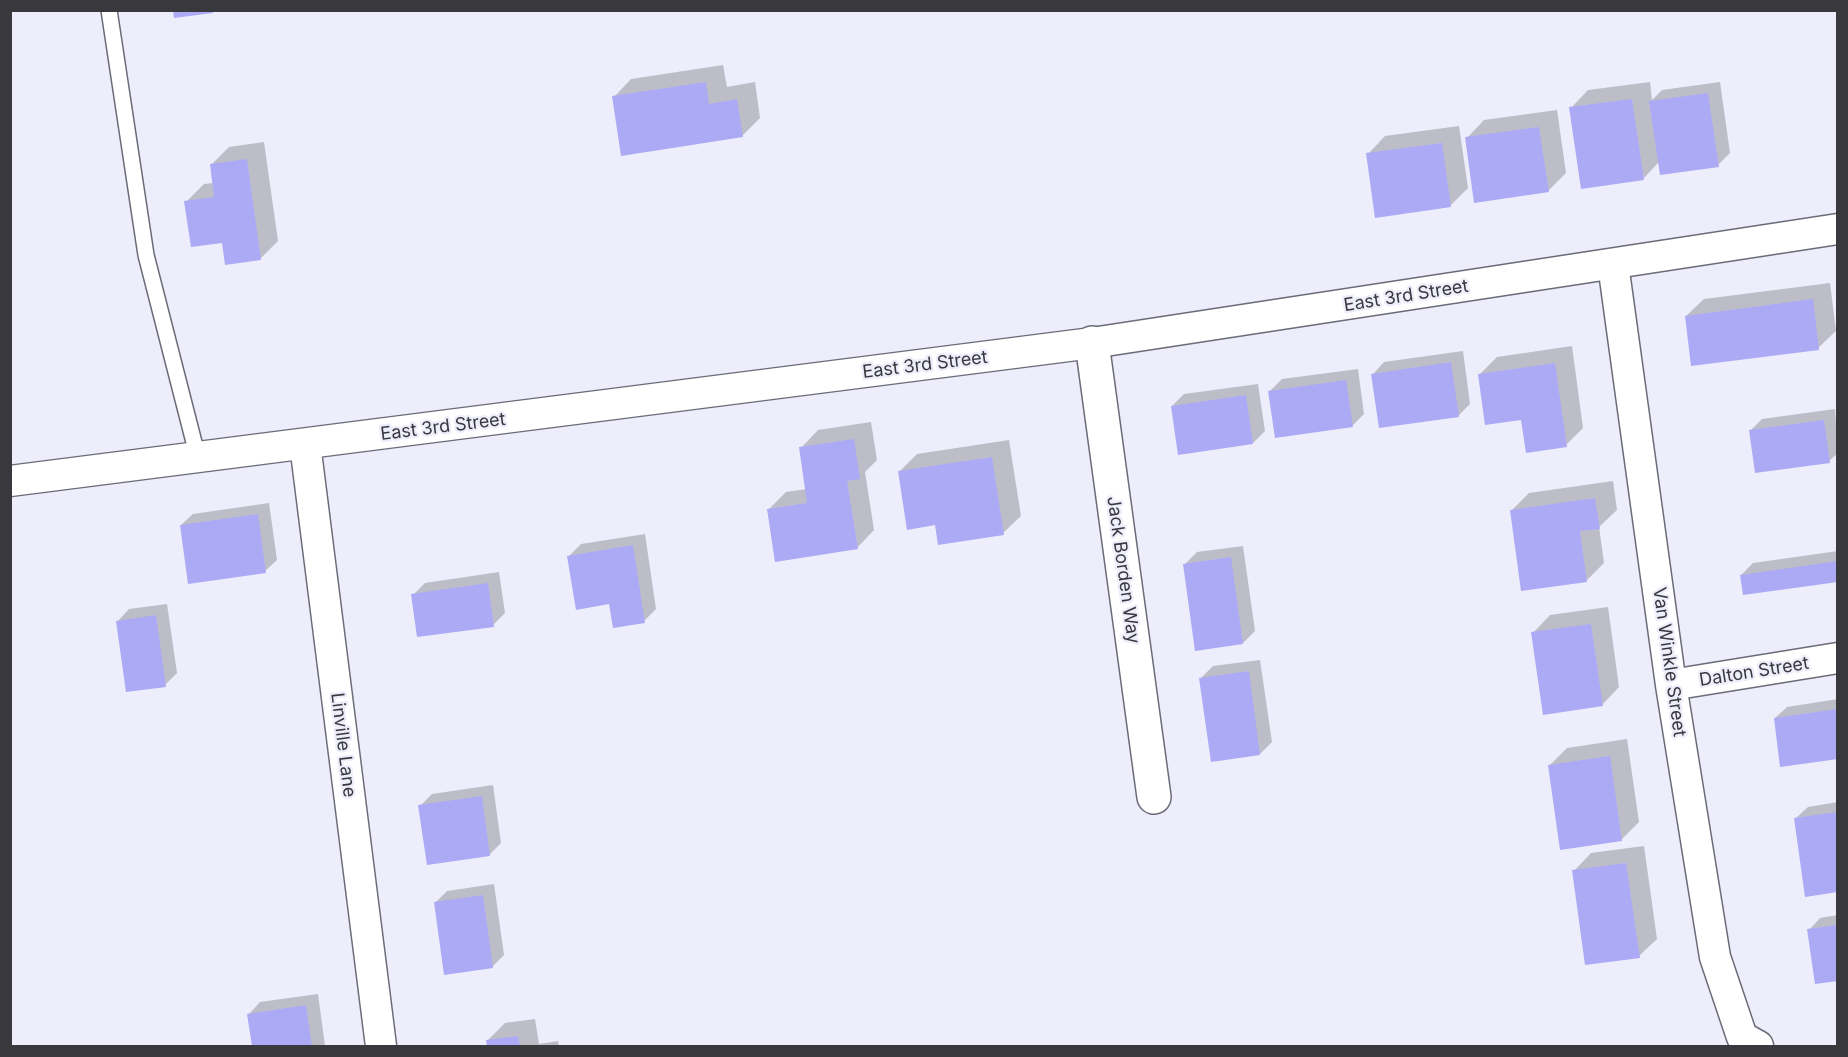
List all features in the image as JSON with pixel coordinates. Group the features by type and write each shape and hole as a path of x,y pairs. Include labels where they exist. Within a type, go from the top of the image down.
{"street":[{"name":"East 3rd Street","path":"10,481 1092,343 1838,229"},
{"name":"Van Winkle Street","path":"1613,264 1671,685 1715,957 1742,1037 1758,1047"},
{"name":"Jack Borden Way","path":"1092,343 1154,797"},
{"name":"Linville Lane","path":"305,444 381,1047"},
{"name":"Dalton Street","path":"1671,685 1838,658"}],"lane":[{"path":"109,10 146,255 198,458"}],"building":[{"path":"173,10 212,10 213,13 174,18"},
{"path":"706,82 709,104 737,99 743,137 621,156 612,96"},
{"path":"1708,93 1719,167 1660,175 1649,101"},
{"path":"1632,99 1644,180 1581,189 1569,107"},
{"path":"1539,127 1549,192 1474,203 1465,137"},
{"path":"1442,143 1451,207 1375,218 1366,153"},
{"path":"247,159 261,260 225,265 222,243 191,247 184,201 214,197 210,164"},
{"path":"1813,299 1819,350 1691,366 1685,316"},
{"path":"1451,362 1459,417 1379,428 1371,374"},
{"path":"1555,363 1567,447 1526,453 1521,420 1485,425 1478,374"},
{"path":"1346,380 1353,427 1275,438 1268,391"},
{"path":"1246,395 1253,444 1178,455 1171,406"},
{"path":"1824,420 1830,463 1755,473 1749,430"},
{"path":"854,439 860,479 847,481 858,549 775,562 767,509 807,503 799,447"},
{"path":"992,457 1004,535 938,545 935,525 907,530 898,471"},
{"path":"1595,498 1600,529 1580,531 1587,582 1521,591 1510,510"},
{"path":"258,514 266,573 188,584 180,525"},
{"path":"633,545 645,623 613,628 609,604 576,610 567,556"},
{"path":"1231,557 1243,644 1195,651 1183,564"},
{"path":"1838,561 1838,582 1743,595 1740,575"},
{"path":"488,583 494,627 417,637 411,594"},
{"path":"156,615 166,687 126,692 116,621"},
{"path":"1591,624 1603,706 1543,715 1531,632"},
{"path":"1249,671 1260,755 1211,762 1199,678"},
{"path":"1837,709 1838,759 1780,767 1774,718"},
{"path":"1610,756 1622,841 1560,850 1548,765"},
{"path":"482,796 490,856 427,865 418,805"},
{"path":"1838,812 1838,892 1805,897 1794,818"},
{"path":"1626,863 1640,958 1585,965 1572,870"},
{"path":"483,895 493,968 444,975 434,902"},
{"path":"1838,925 1838,981 1815,984 1807,929"},
{"path":"306,1005 312,1046 252,1046 247,1014"},
{"path":"518,1036 520,1046 487,1046 486,1040"}]}
